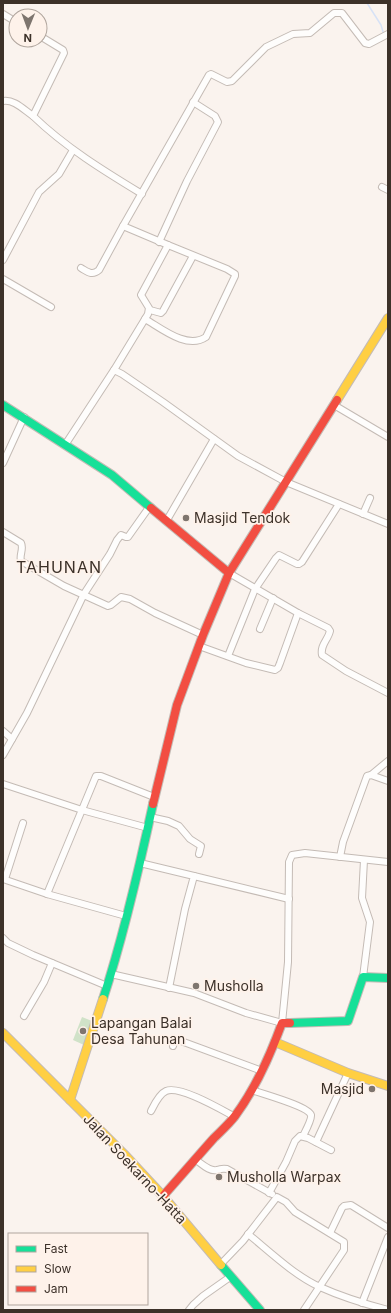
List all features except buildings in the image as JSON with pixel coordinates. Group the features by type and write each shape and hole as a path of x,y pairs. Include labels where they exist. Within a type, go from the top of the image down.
{"main road":[{"path":"70,1100 107,986 140,863 154,797 178,705 203,636 229,573 388,318"},
{"path":"3,404 112,475 229,573"},
{"path":"163,1196 214,1138 235,1117 262,1071 282,1023 348,1021 363,977 388,978"},
{"name":"Jalan Soekarno-Hatta","path":"3,1033 126,1156 163,1196 230,1277 260,1310"},
{"path":"275,1042 348,1073 388,1086"}],"street":[{"path":"81,268 90,274 99,270 122,226 142,194 192,102 209,75 211,74 227,82 232,81 266,47 293,34 310,33 334,12 342,13 364,43 367,44 388,34"},
{"path":"33,116 64,53 63,50 48,41"},
{"path":"3,101 13,102 33,116 73,150 102,170 142,194"},
{"path":"159,242 187,181 218,122 215,116 192,102"},
{"path":"3,260 39,192 59,174 73,150"},
{"path":"382,187 388,190"},
{"path":"122,226 227,269 235,274 234,281 206,337 190,342 174,336 145,319"},
{"path":"168,246 141,294 150,310 161,313 163,311 193,256"},
{"path":"3,279 51,307"},
{"path":"65,445 114,370 150,310"},
{"path":"114,370 122,374 238,456 286,482 388,524"},
{"path":"334,405 388,438"},
{"path":"3,463 24,417"},
{"path":"167,520 214,438"},
{"path":"363,514 370,498"},
{"path":"228,656 255,589 279,556 296,564 300,564 339,504"},
{"path":"3,755 27,713 84,594 110,554 117,540 121,535 128,537 150,506"},
{"path":"3,532 21,543 21,562 57,583 108,606 121,597 125,597 203,636"},
{"path":"229,573 255,589 329,629 329,636 322,649 322,655 346,671 388,693"},
{"path":"260,629 273,598"},
{"path":"199,646 246,663 273,670 277,669 298,613"},
{"path":"3,731 12,739"},
{"path":"340,857 343,842 367,776 371,775 388,761"},
{"path":"371,775 388,781"},
{"path":"47,894 96,776 154,797"},
{"path":"3,784 82,810 148,828"},
{"path":"150,816 179,826 190,839 201,846 199,854"},
{"path":"23,823 4,879 47,894 126,916"},
{"path":"110,974 194,993 246,1013 282,1023 288,962 290,862 292,855 305,853 388,862"},
{"path":"363,977 370,922 362,898 364,860"},
{"path":"140,863 289,899"},
{"path":"169,988 185,909 194,876"},
{"path":"3,938 8,943 52,964 107,986"},
{"path":"24,1016 44,982 52,964"},
{"path":"173,1046 174,1042 177,1040 181,1041 262,1071"},
{"path":"316,1142 348,1073"},
{"path":"151,1111 163,1092 173,1090 188,1094 214,1105 235,1117"},
{"path":"252,1090 305,1109 309,1112 311,1118 303,1136 300,1136 295,1141 286,1162 269,1193"},
{"path":"303,1136 331,1150"},
{"path":"196,1160 212,1170 217,1171 222,1168 227,1168 286,1202 295,1212 344,1242 344,1250 304,1310"},
{"path":"220,1265 248,1234 277,1197"},
{"path":"330,1233 342,1208 347,1205 351,1205 388,1228"},
{"path":"248,1234 296,1272 319,1287 362,1303 370,1308 388,1310"},
{"path":"362,1303 388,1238"},
{"path":"189,1310 203,1296 230,1277"}],"green space":[{"name":"Lapangan Balai Desa Tahunan","path":"82,1017 92,1021 84,1045 73,1040"}],"waterway":[{"path":"367,3 381,25 384,35"}],"traffic: fast":[{"path":"3,405 112,475 151,508"},
{"path":"103,999 131,902 153,804"},
{"path":"290,1023 348,1021 363,977 388,978"},
{"path":"221,1265 260,1310"}],"traffic: slow":[{"path":"337,400 388,318"},
{"path":"70,1100 103,999"},
{"path":"3,1033 124,1154 163,1196 221,1265"},
{"path":"275,1042 348,1073 388,1086"}],"traffic: jam":[{"path":"229,573 337,400"},
{"path":"151,508 229,573 203,635 177,705 153,804"},
{"path":"163,1196 235,1116 250,1094 262,1071 273,1048 282,1023 290,1023"}],"place":[{"name":"Masjid Tendok","path":"186,518"},
{"name":"Musholla","path":"196,986"},
{"name":"Lapangan Balai Desa Tahunan","path":"83,1031"},
{"name":"Masjid","path":"372,1089"},
{"name":"Musholla Warpax","path":"219,1177"}],"district":[{"name":"TAHUNAN","path":"59,567"}]}
